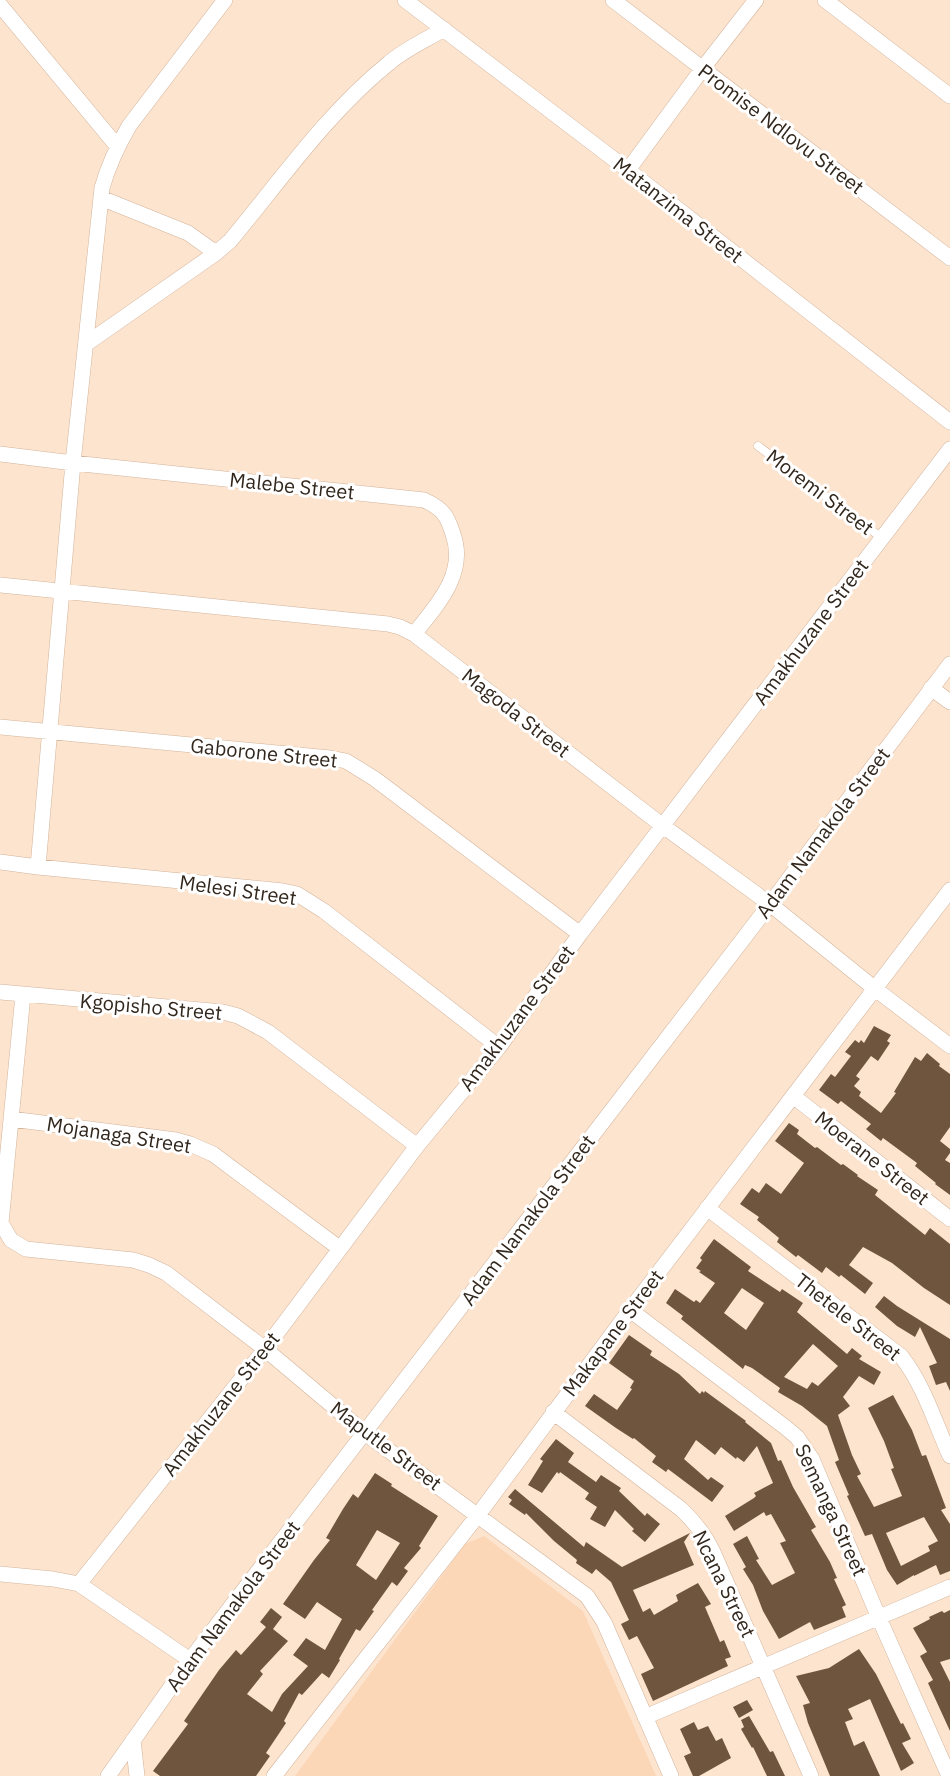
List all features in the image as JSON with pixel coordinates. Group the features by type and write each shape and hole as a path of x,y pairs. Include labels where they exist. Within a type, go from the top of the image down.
{"street":[{"path":"38,867 73,463 101,198 108,167 129,126 225,0"},
{"name":"Matanzima Street","path":"405,0 628,170 950,422"},
{"name":"Promise Ndlovu Street","path":"613,0 950,258"},
{"path":"628,170 756,0"},
{"path":"825,0 950,96"},
{"path":"0,5 117,146"},
{"path":"86,344 216,254 230,241 312,140 361,87 391,60 444,29"},
{"path":"101,198 188,233 216,254"},
{"name":"Amakhuzane Street","path":"79,1584 265,1349 417,1146 499,1047 580,934 950,449"},
{"name":"Malebe Street","path":"0,454 424,500 444,512 456,542 457,564 442,599 414,634"},
{"name":"Magoda Street","path":"0,585 400,627 414,634 663,826 770,904 950,1046"},
{"name":"Adam Namakola Street","path":"108,1776 190,1660 770,904 950,664"},
{"path":"931,688 950,702"},
{"name":"Gaborone Street","path":"0,727 346,761 375,779 580,934"},
{"name":"Melesi Street","path":"0,862 297,894 324,911 499,1047"},
{"name":"Makapane Street","path":"274,1776 478,1515 707,1208 950,890"},
{"name":"Kgopisho Street","path":"0,992 223,1012 237,1016 268,1032 417,1146"},
{"path":"11,1119 23,995"},
{"name":"Moerane Street","path":"793,1096 950,1219"},
{"name":"Maputle Street","path":"11,1119 1,1223 11,1240 26,1249 133,1260 149,1265 179,1282 265,1349 365,1433 587,1596 604,1622 671,1776"},
{"name":"Mojanaga Street","path":"11,1119 176,1140 190,1144 213,1154 339,1248"},
{"name":"Thetele Street","path":"707,1208 901,1356 919,1385 950,1456"},
{"name":"Semanga Street","path":"630,1310 797,1437 812,1459 879,1618 950,1776"},
{"name":"Ncana Street","path":"554,1412 692,1520 713,1552 811,1776"},
{"path":"0,1574 79,1584 190,1660"},
{"path":"645,1717 950,1587"},
{"path":"133,1740 137,1776"}],"lane":[{"name":"Moremi Street","path":"758,446 882,538"}],"shaded area":[{"path":"484,1536 583,1611 656,1776 295,1776 465,1544"}],"building":[{"path":"874,1026 891,1035 887,1041 890,1043 878,1061 871,1056 856,1076 860,1079 854,1086 861,1092 859,1096 881,1113 896,1093 894,1092 915,1057 921,1061 927,1053 950,1074 950,1127 940,1141 950,1149 945,1160 950,1163 950,1195 915,1166 917,1163 883,1138 881,1141 866,1129 871,1124 841,1101 838,1104 819,1090 831,1074 835,1077 851,1056 845,1052 855,1040 859,1043 861,1040 864,1043"},
{"path":"789,1123 799,1130 797,1134 815,1148 817,1147 841,1165 843,1164 878,1190 875,1195 925,1235 930,1228 950,1244 950,1305 892,1263 863,1247 849,1265 873,1283 865,1294 841,1275 839,1277 826,1267 822,1273 798,1255 796,1257 777,1242 779,1238 757,1220 759,1217 740,1204 752,1188 759,1193 766,1183 781,1194 804,1163 775,1141"},
{"path":"714,1239 751,1267 748,1271 780,1292 782,1289 803,1303 797,1312 847,1354 852,1348 862,1356 859,1359 881,1372 874,1385 859,1376 843,1397 850,1406 838,1415 861,1474 857,1476 874,1507 902,1496 891,1469 894,1468 884,1441 868,1408 893,1395 912,1430 922,1456 926,1455 946,1508 941,1510 950,1524 950,1571 940,1575 936,1565 897,1585 887,1570 872,1534 865,1536 847,1496 849,1495 835,1462 839,1460 827,1426 802,1406 778,1392 780,1388 752,1368 745,1365 743,1369 681,1319 683,1316 666,1303 675,1289 694,1302 696,1300 700,1303 715,1283 696,1268 702,1260 700,1258","holes":["742,1288 764,1303 746,1330 724,1313","813,1344 838,1366 818,1386 812,1382 807,1389 784,1377","924,1517 938,1541 928,1546 930,1551 901,1566 886,1533"]},
{"path":"884,1296 950,1339 950,1391 946,1382 936,1385 929,1366 937,1363 920,1327 915,1337 897,1326 875,1307"},
{"path":"629,1335 652,1351 650,1355 679,1374 700,1394 705,1391 746,1421 771,1443 778,1461 781,1460 793,1487 816,1527 811,1530 837,1578 834,1579 846,1605 842,1607 846,1617 814,1630 810,1622 779,1639 763,1611 753,1585 743,1569 746,1567 733,1544 747,1536 759,1559 756,1560 772,1585 795,1573 780,1543 786,1541 771,1514 766,1516 764,1512 734,1531 725,1516 754,1498 756,1496 754,1493 773,1483 757,1446 744,1462 737,1457 736,1459 721,1447 715,1455 696,1440 684,1459 708,1480 711,1477 724,1486 712,1502 668,1469 666,1472 652,1462 656,1456 634,1438 585,1406 594,1394 617,1410 632,1389 630,1388 634,1381 609,1363"},
{"path":"556,1439 574,1453 568,1462 596,1482 601,1475 621,1488 619,1491 645,1516 647,1513 660,1524 645,1542 632,1531 634,1529 615,1510 605,1527 590,1519 597,1507 585,1499 589,1493 560,1472 559,1474 557,1472 542,1493 528,1485 543,1461 540,1459"},
{"path":"375,1473 438,1516 419,1546 421,1548 404,1568 408,1571 397,1586 392,1582 360,1631 356,1629 329,1678 322,1673 302,1695 299,1693 284,1721 286,1723 266,1753 270,1756 256,1776 160,1776 153,1771 188,1724 184,1721 219,1670 236,1650 241,1655 266,1627 260,1622 271,1608 282,1617 273,1629 288,1641 260,1671 263,1674 247,1694 272,1712 282,1694 308,1666 293,1655 306,1638 325,1650 342,1619 317,1602 305,1619 283,1604 330,1540 326,1538 353,1494 358,1498","holes":["377,1530 400,1543 376,1580 356,1565"]},
{"path":"515,1489 584,1547 586,1542 622,1567 690,1533 684,1542 694,1565 633,1590 643,1612 650,1608 654,1615 678,1601 676,1595 698,1583 711,1604 705,1607 720,1642 724,1640 731,1657 725,1659 728,1666 653,1701 641,1674 654,1668 637,1636 629,1640 621,1624 629,1620 611,1582 596,1569 592,1574 576,1563 577,1560 526,1513 525,1515 509,1504 512,1500 508,1497"},
{"path":"950,1610 950,1659 940,1662 950,1682 950,1731 928,1683 933,1680 920,1656 927,1652 913,1628 930,1619 929,1617"},
{"path":"859,1649 876,1674 911,1739 902,1743 914,1763 901,1771 870,1699 848,1709 853,1719 845,1722 854,1746 864,1741 880,1776 830,1776 803,1705 810,1703 796,1676 829,1668"},
{"path":"747,1700 753,1710 739,1718 733,1707"},
{"path":"749,1716 770,1752 773,1751 785,1776 767,1776 741,1729 744,1727 741,1720"},
{"path":"694,1722 698,1730 708,1726 716,1741 722,1738 731,1758 699,1776 693,1776 684,1756 691,1753 680,1729"}]}
